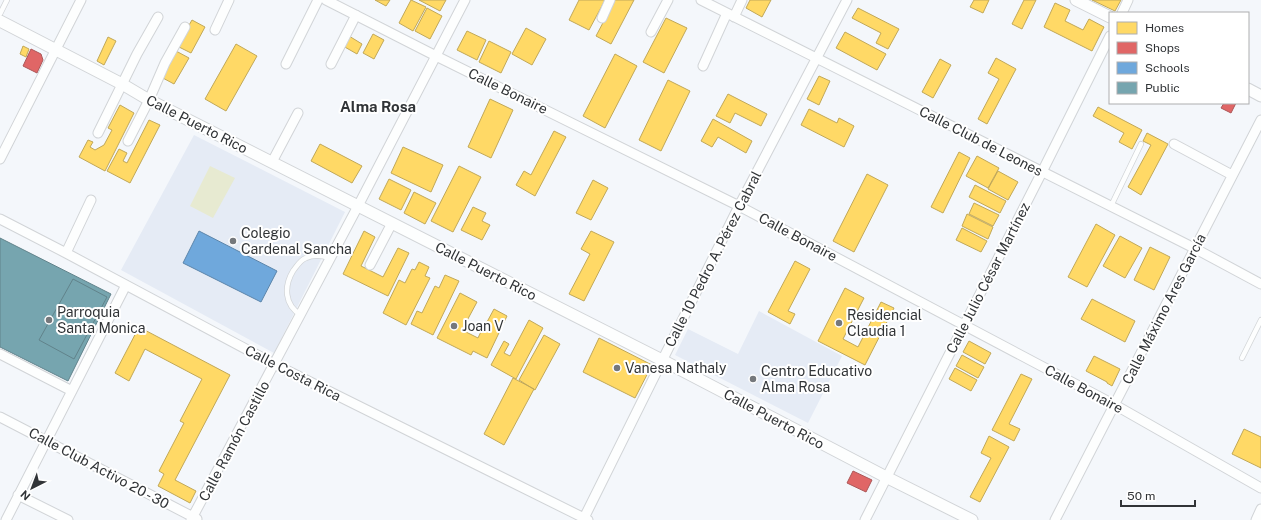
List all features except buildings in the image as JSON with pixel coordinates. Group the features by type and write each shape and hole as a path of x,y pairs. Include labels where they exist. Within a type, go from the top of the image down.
{"street":[{"path":"0,159 4,141 81,0"},
{"path":"215,30 229,0"},
{"path":"286,64 318,0"},
{"name":"Calle Bonaire","path":"326,0 739,206 1116,405 1261,488"},
{"name":"Calle Ramón Castillo","path":"194,519 465,0"},
{"path":"602,18 610,0"},
{"path":"651,32 668,0"},
{"name":"Calle Club de Leones","path":"701,0 1194,248 1261,284"},
{"path":"703,66 731,15 742,0"},
{"name":"Calle 10 Pedro A. Pérez Cabral","path":"585,519 739,206 847,0"},
{"path":"1076,0 1109,16"},
{"path":"1122,12 1128,0"},
{"path":"331,64 356,15"},
{"path":"98,133 158,17"},
{"name":"Calle Puerto Rico","path":"0,21 122,84 149,100 662,360 886,477 972,520"},
{"path":"128,141 149,100 165,63 185,27"},
{"name":"Calle Julio César Martínez","path":"864,520 1109,38"},
{"path":"1249,90 1261,96"},
{"path":"272,162 298,113"},
{"name":"Calle Máximo Ares García","path":"1055,520 1116,405 1194,248 1261,120"},
{"path":"1174,144 1232,175"},
{"path":"66,253 91,200"},
{"name":"Calle Costa Rica","path":"0,220 66,253 274,364 585,519"},
{"path":"370,265 392,223"},
{"path":"6,520 126,285"},
{"path":"0,354 72,390"},
{"name":"Calle Club Activo 20 - 30","path":"0,417 194,519"},
{"path":"18,495 68,520"},
{"path":"1256,520 1261,509"}],"lane":[{"path":"0,14 7,0"},
{"path":"1111,206 1141,144"},
{"path":"301,315 296,312 288,300 286,289 289,278 298,264 305,258 314,255 331,258"},
{"path":"1242,358 1261,320"}],"shaded area":[{"name":"Colegio Cardenal Sancha","path":"194,135 345,212 274,353 121,270"},
{"name":"Centro Educativo Alma Rosa","path":"759,311 842,356 808,423 675,355 688,329 738,354"}],"green space":[{"path":"210,166 235,178 213,218 190,206"}],"place":[{"name":"Colegio Cardenal Sancha","path":"233,241"},
{"name":"Parroquia Santa Monica","path":"49,320"},
{"name":"Residencial Claudia 1","path":"839,323"},
{"name":"Joan V","path":"454,326"},
{"name":"Vanesa Nathaly","path":"617,368"},
{"name":"Centro Educativo Alma Rosa","path":"753,379"}],"district":[{"name":"Alma Rosa","path":"378,107"}]}
